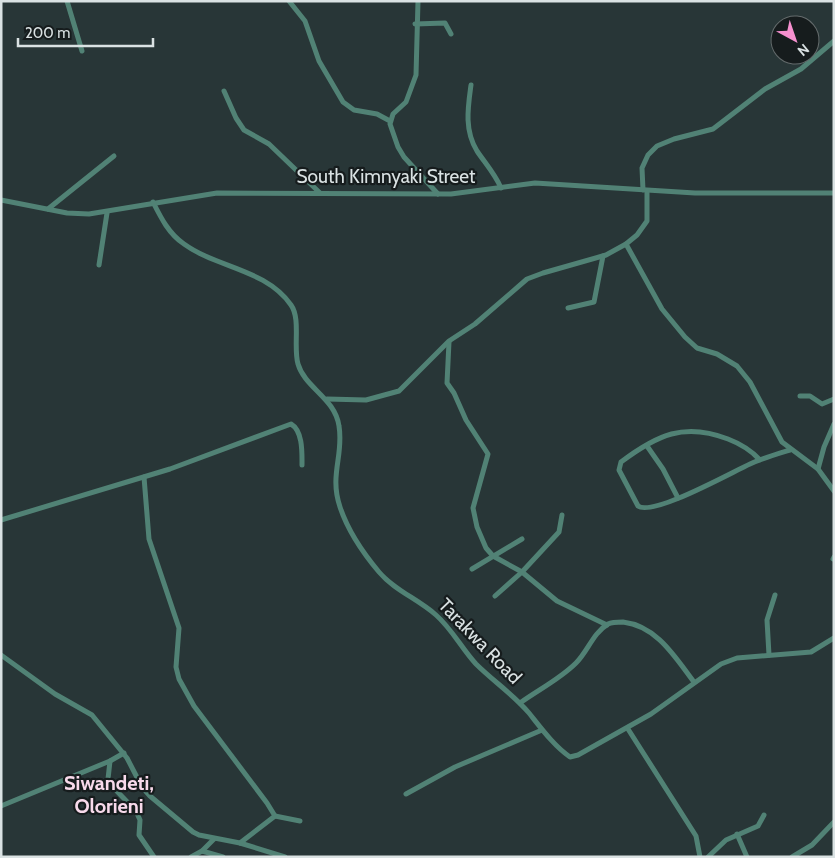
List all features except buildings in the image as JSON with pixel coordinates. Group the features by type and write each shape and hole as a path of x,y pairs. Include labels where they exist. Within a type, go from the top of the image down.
{"street":[{"path":"67,1 82,52"},
{"path":"289,1 305,20 319,60 343,102 354,110 377,114 390,121"},
{"path":"418,1 416,75 406,102 393,114 390,121 398,147 404,157 438,195"},
{"path":"416,24 445,23 450,34"},
{"path":"326,399 366,400 399,391 449,341 475,324 534,276 603,256 626,244 637,236 647,221 642,168 648,155 657,146 674,138 712,129 765,89 801,69 834,41"},
{"path":"471,85 467,111 471,137 477,151 501,188"},
{"path":"224,92 239,124 244,130 269,144 320,193"},
{"path":"48,209 114,156"},
{"name":"South Kimnyaki Street","path":"1,200 77,214 107,212 153,202 216,193 438,195 464,194 549,183 645,190 834,193"},
{"name":"Tarakwa Road","path":"153,202 169,229 184,245 215,261 260,279 290,303 295,313 298,365 318,392 326,399 339,424 339,443 334,482 336,495 348,527 379,572 437,615 477,665 520,703 542,730 566,754 573,758 628,729 665,705 721,664 737,658 811,652 834,638"},
{"path":"99,265 107,212"},
{"path":"626,244 662,309 696,348 729,359 743,374 775,432 790,450 818,470 834,491"},
{"path":"568,308 594,302 603,256"},
{"path":"449,341 446,383 454,393 466,420 488,454 473,508 481,538 493,556 522,572 557,601 607,625"},
{"path":"800,396 813,397 822,404 834,399"},
{"path":"1,520 144,477 291,424 296,427 300,437 302,465"},
{"path":"818,470 824,447 834,424"},
{"path":"760,460 742,445 712,433 698,431 675,432 647,446 625,459 619,465 621,476 638,506 644,509 678,498 760,460 790,450"},
{"path":"647,446 663,469 678,498"},
{"path":"144,477 149,539 179,628 176,667 179,679 194,706 267,803 274,816"},
{"path":"495,596 522,572 559,532 562,515"},
{"path":"472,569 522,539"},
{"path":"769,655 767,620 774,595"},
{"path":"520,703 576,663 607,625 618,622 635,624 651,632 694,682"},
{"path":"1,655 55,694 92,715 124,753 142,787 160,807 199,835 240,843 285,857"},
{"path":"628,729 696,836 700,857"},
{"path":"406,794 455,767 542,730"},
{"path":"1,806 110,761 124,753"},
{"path":"110,761 108,779 110,784 136,811 140,820 139,835 154,857"},
{"path":"708,857 726,840 758,826 764,815"},
{"path":"240,843 274,816 300,821"},
{"path":"792,857 816,841 834,822"},
{"path":"737,834 747,857"},
{"path":"191,857 202,851 214,839"},
{"path":"202,851 223,857"}],"district":[{"name":"Siwandeti, Olorieni","path":"109,794"}]}
